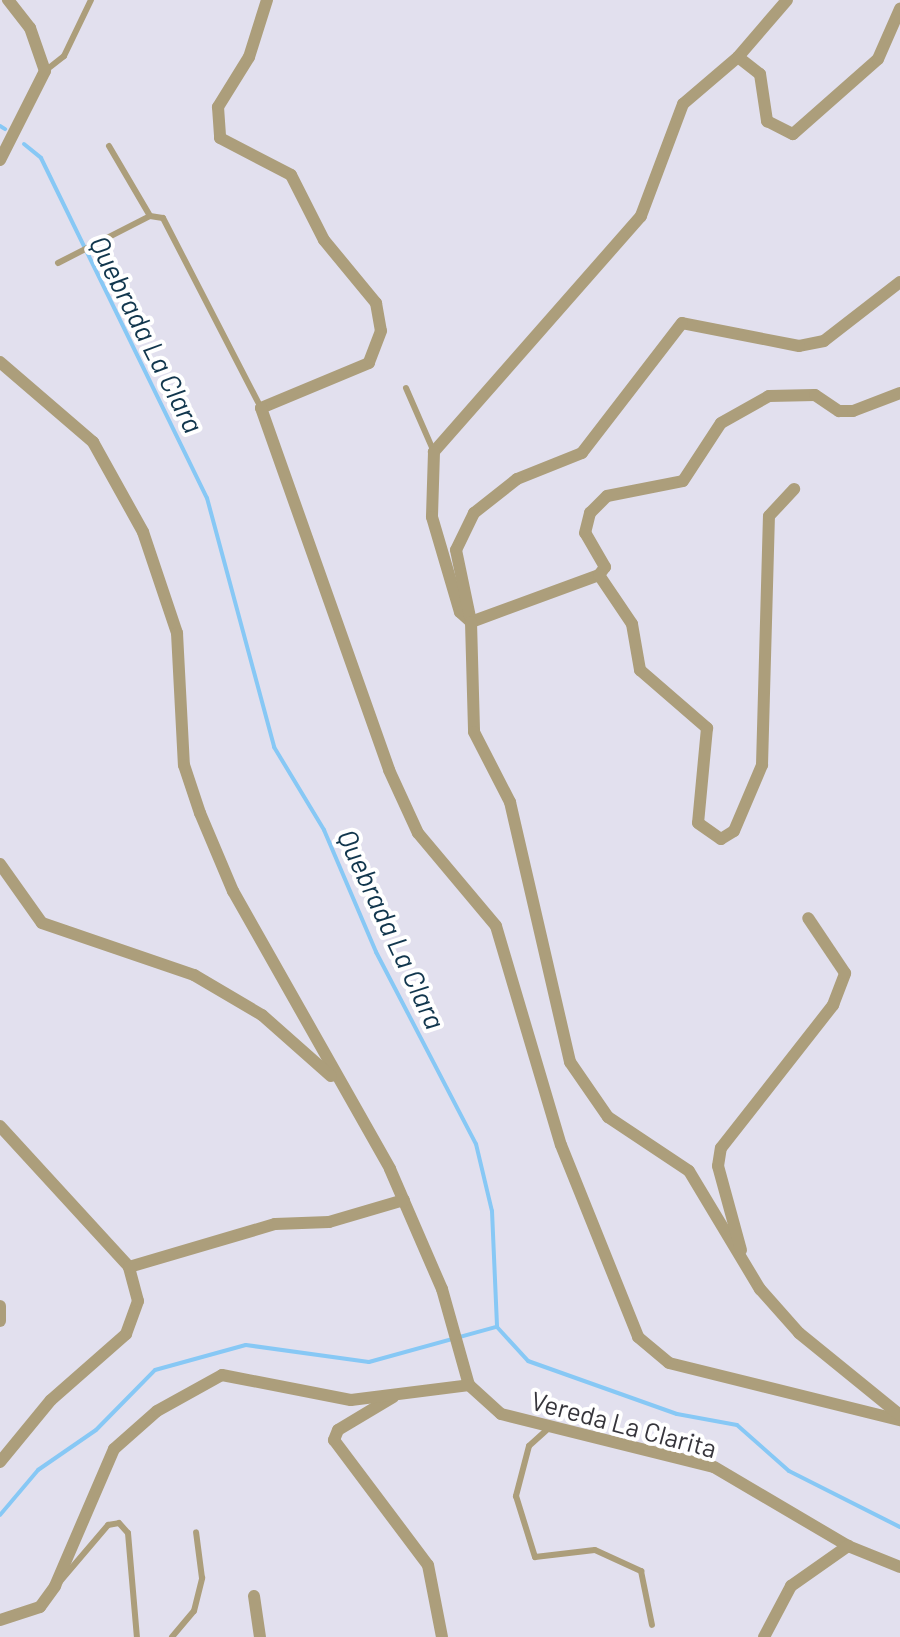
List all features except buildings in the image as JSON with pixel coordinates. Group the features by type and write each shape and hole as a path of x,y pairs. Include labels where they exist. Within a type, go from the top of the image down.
{"street":[{"path":"0,160 45,71 30,28 8,0"},
{"path":"267,0 249,57 218,107 220,138 291,175 324,240 376,303 381,331 369,363 261,408 389,770 418,833 496,926 561,1145 638,1337 669,1363 900,1418"},
{"path":"471,622 460,612 432,517 434,452 641,216 683,104 738,57 787,0"},
{"path":"738,57 760,74 767,121 793,134 878,59 900,9"},
{"path":"900,282 824,341 799,346 701,323 682,323 667,334 582,453 517,479 474,513 456,550 471,622 474,732 510,802 570,1062 608,1117 689,1171 743,1261 799,1333 900,1418"},
{"path":"0,362 93,442 143,532 177,633 184,765 200,813 333,1078 404,1200 442,1289 469,1385 351,1400 222,1375 170,1404 114,1449 55,1586 40,1607 0,1620"},
{"path":"471,622 599,575 605,567 585,533 590,513 607,496 683,481 721,423 769,396 815,395 839,411 853,411 900,393"},
{"path":"599,575 632,624 640,670 707,728 698,823 721,839 734,831 762,765 769,516 794,489"},
{"path":"0,864 42,923 194,975 262,1015 333,1078"},
{"path":"743,1261 718,1166 721,1148 833,1005 845,973 808,918"},
{"path":"0,1126 129,1267 138,1301 126,1334 51,1400 0,1462"},
{"path":"129,1267 275,1224 329,1222 404,1200"},
{"path":"0,1306 0,1321"},
{"name":"Vereda La Clarita","path":"469,1385 501,1414 714,1467 848,1546 900,1567"},
{"path":"395,1396 338,1430 334,1440 428,1565 442,1637"},
{"path":"764,1637 791,1586 848,1546"},
{"path":"254,1596 260,1637"}],"lane":[{"path":"45,71 64,56 91,0"},
{"path":"109,146 150,216 172,227 261,408"},
{"path":"58,263 150,216"},
{"path":"406,388 434,452"},
{"path":"550,1427 529,1446 516,1496 535,1557 555,1560 581,1548 641,1571 652,1625"},
{"path":"55,1586 108,1525 119,1523 128,1533 137,1637"},
{"path":"172,1637 194,1611 202,1578 196,1532"}],"waterway":[{"name":"Quebrada La Clara","path":"0,126 5,129"},
{"name":"Quebrada La Clara","path":"24,144 41,158 207,498 274,747 324,830 376,952 476,1144 492,1211 497,1327 528,1361 677,1414 737,1425 789,1471 900,1527"},
{"path":"0,1515 38,1470 96,1430 155,1370 246,1345 369,1362 496,1327"}]}
